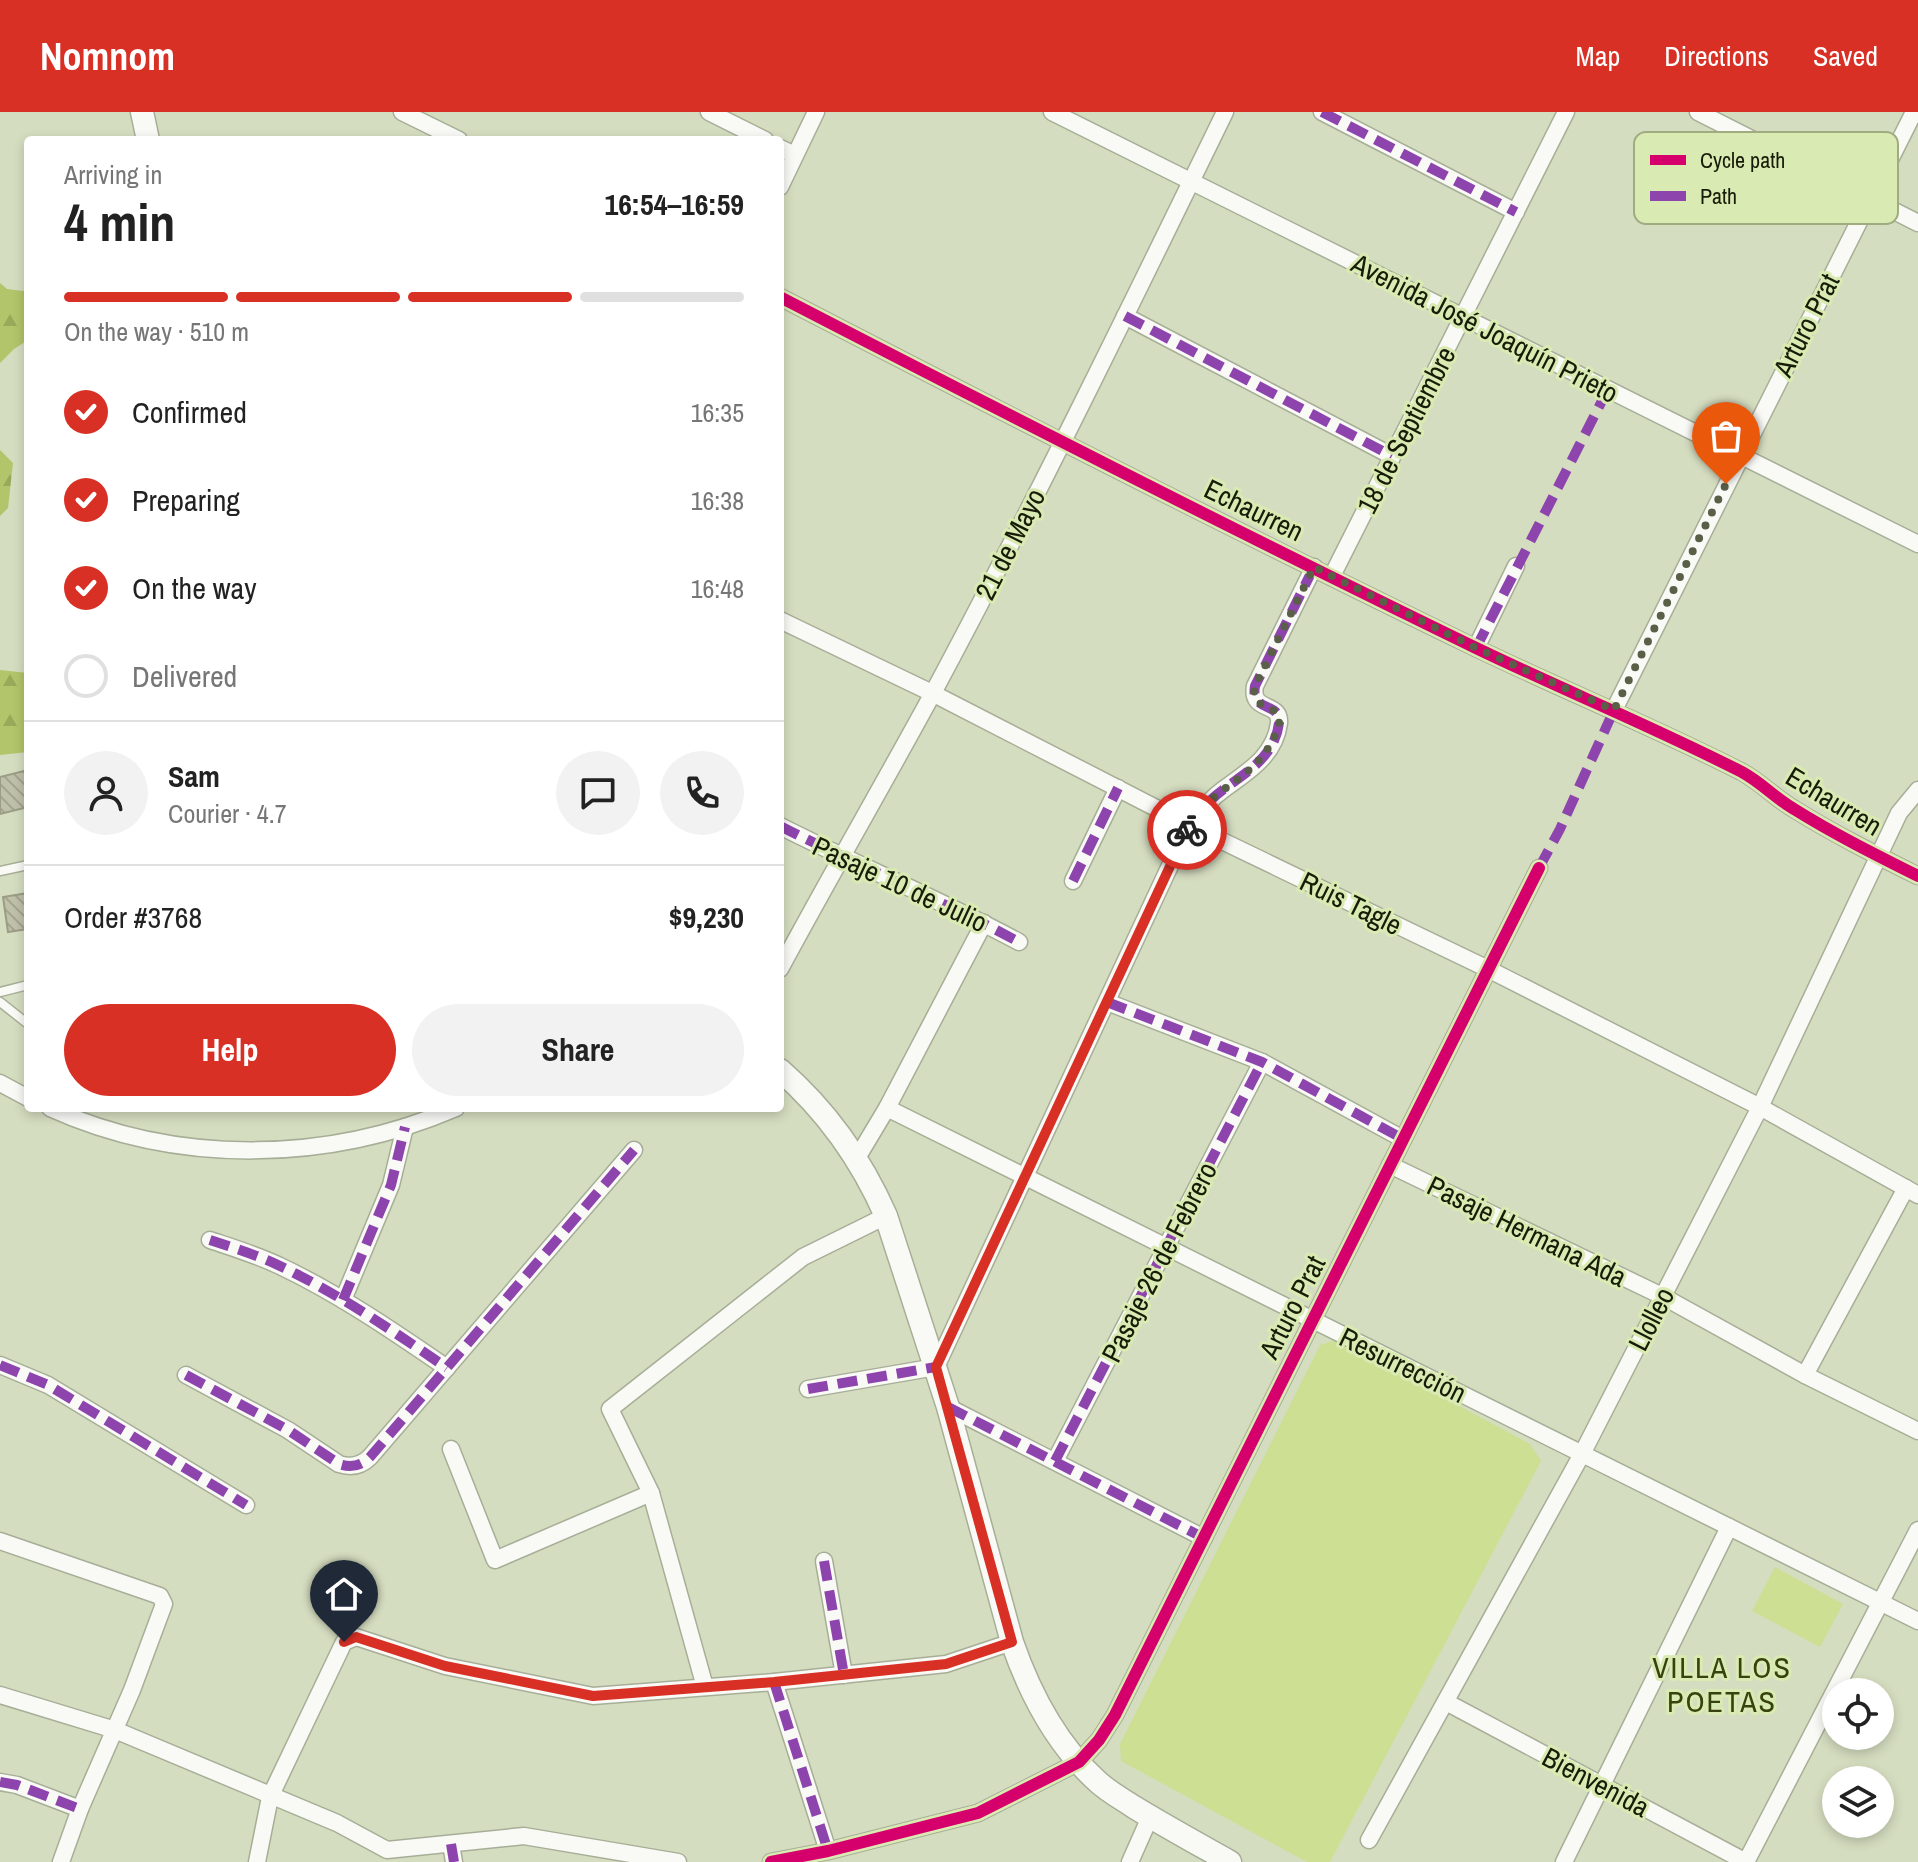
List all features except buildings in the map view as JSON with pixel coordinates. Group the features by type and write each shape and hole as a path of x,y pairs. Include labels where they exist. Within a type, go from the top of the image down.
{"street":[{"path":"142,112 147,136"},
{"path":"402,112 451,136"},
{"path":"709,112 757,136"},
{"path":"788,151 816,112"},
{"name":"Avenida José Joaquín Prieto","path":"1052,112 1918,544"},
{"name":"21 de Mayo","path":"784,961 932,693 1062,443 1225,112"},
{"path":"1322,112 1516,212"},
{"name":"18 de Septiembre","path":"1332,576 1566,112"},
{"path":"1698,112 1738,132"},
{"name":"Arturo Prat","path":"1898,144 1914,112"},
{"path":"1898,213 1918,223"},
{"name":"Arturo Prat","path":"1614,710 1857,224"},
{"name":"Echaurren","path":"784,299 1062,443 1476,648 1614,710 1744,774 1823,828 1918,876"},
{"path":"1125,316 1392,456"},
{"path":"1476,648 1516,566"},
{"path":"936,1367 1189,825 1208,803 1253,768 1271,744 1279,723 1278,716 1255,699 1255,686 1314,567"},
{"name":"Ruis Tagle","path":"784,622 932,693 1189,825 1488,969 1760,1107 1912,1191"},
{"path":"1073,881 1118,788"},
{"name":"Llolleo","path":"1369,1840 1582,1454 1760,1107 1899,813 1918,790"},
{"name":"Pasaje 10 de Julio","path":"784,828 1019,942"},
{"name":"Arturo Prat","path":"1079,1762 1099,1740 1115,1715 1539,868"},
{"path":"857,1158 887,1108 984,923"},
{"path":"1107,1002 1262,1062 1403,1139"},
{"name":"Pasaje 26 de Febrero","path":"1055,1461 1262,1062"},
{"path":"784,1074 817,1106 857,1158 886,1216 948,1407 1012,1642 1025,1678 1042,1711 1079,1762 1100,1784 1150,1817 1230,1862"},
{"path":"0,1083 24,1096"},
{"name":"Resurrección","path":"887,1108 1918,1621"},
{"path":"60,1112 130,1136 231,1150 282,1150 358,1140 445,1112"},
{"path":"343,1300 391,1185 405,1127"},
{"path":"186,1375 288,1430 339,1464 353,1466 366,1462 634,1150"},
{"name":"Pasaje Hermana Ada","path":"1390,1165 1662,1296 1805,1375 1918,1431"},
{"path":"1805,1375 1912,1191"},
{"path":"705,1687 651,1493 610,1409 803,1257 886,1216"},
{"path":"210,1240 277,1265 343,1300 447,1368"},
{"path":"0,1365 48,1385 246,1505"},
{"path":"808,1389 936,1367"},
{"path":"948,1407 1204,1538"},
{"path":"451,1449 495,1560 651,1493"},
{"path":"1564,1862 1729,1527"},
{"path":"1746,1862 1918,1530"},
{"path":"0,1541 160,1596 164,1604 61,1862"},
{"path":"824,1561 844,1675"},
{"path":"257,1862 270,1797 344,1642 356,1637 445,1666 593,1696 946,1664 1012,1642"},
{"path":"774,1682 828,1851"},
{"path":"0,1695 115,1730 337,1823 387,1850 524,1836 678,1862"},
{"name":"Bienvenida","path":"1446,1702 1746,1862"},
{"path":"771,1862 828,1851 978,1813 1079,1762"},
{"path":"0,1782 17,1785 80,1809"},
{"path":"1130,1862 1150,1817"},
{"path":"451,1844 454,1862"}],"lane":[{"path":"0,871 24,866"},
{"path":"0,992 24,986"},
{"path":"0,1002 24,1021"}],"green space":[{"path":"0,283 7,289 24,290 24,343 0,363"},
{"path":"0,450 13,463 8,508 0,516"},
{"path":"0,670 24,673 24,752 0,755"},
{"path":"1336,1340 1530,1444 1541,1461 1330,1862 1307,1862 1121,1761 1120,1744 1320,1345"},
{"path":"1775,1567 1843,1604 1820,1647 1752,1611"}],"marked path":[{"path":"1322,112 1516,212"},
{"path":"1125,316 1392,456"},
{"path":"1476,648 1608,389"},
{"path":"1189,825 1214,797 1259,762 1272,745 1278,716 1257,700 1255,686 1314,567"},
{"path":"1539,868 1614,710"},
{"path":"1073,881 1118,788"},
{"path":"784,828 1019,942"},
{"path":"1107,1002 1262,1062 1403,1139"},
{"path":"1055,1461 1262,1062"},
{"path":"343,1300 391,1185 405,1127"},
{"path":"186,1375 288,1430 339,1464 352,1466 363,1462 634,1150"},
{"path":"210,1240 263,1258 302,1277 447,1368"},
{"path":"0,1365 48,1385 246,1505"},
{"path":"808,1389 936,1367"},
{"path":"948,1407 1204,1538"},
{"path":"824,1561 844,1675"},
{"path":"774,1682 828,1851"},
{"path":"0,1782 17,1785 80,1809"},
{"path":"451,1844 454,1862"}],"cycle path":[{"path":"784,299 1387,604 1742,772 1787,805 1918,876"},
{"path":"771,1862 828,1851 978,1813 1079,1762 1099,1740 1115,1715 1539,868"}],"way so far":[{"path":"1187,830 1198,813 1253,768 1271,744 1279,723 1278,716 1275,711 1259,703 1253,692 1314,567 1476,648 1614,710 1726,484"}],"district":[{"name":"VILLA LOS POETAS","path":"1722,1684"}],"route":[{"path":"344,1642 356,1637 445,1666 593,1696 946,1664 1012,1642 936,1367 1187,830"}]}
